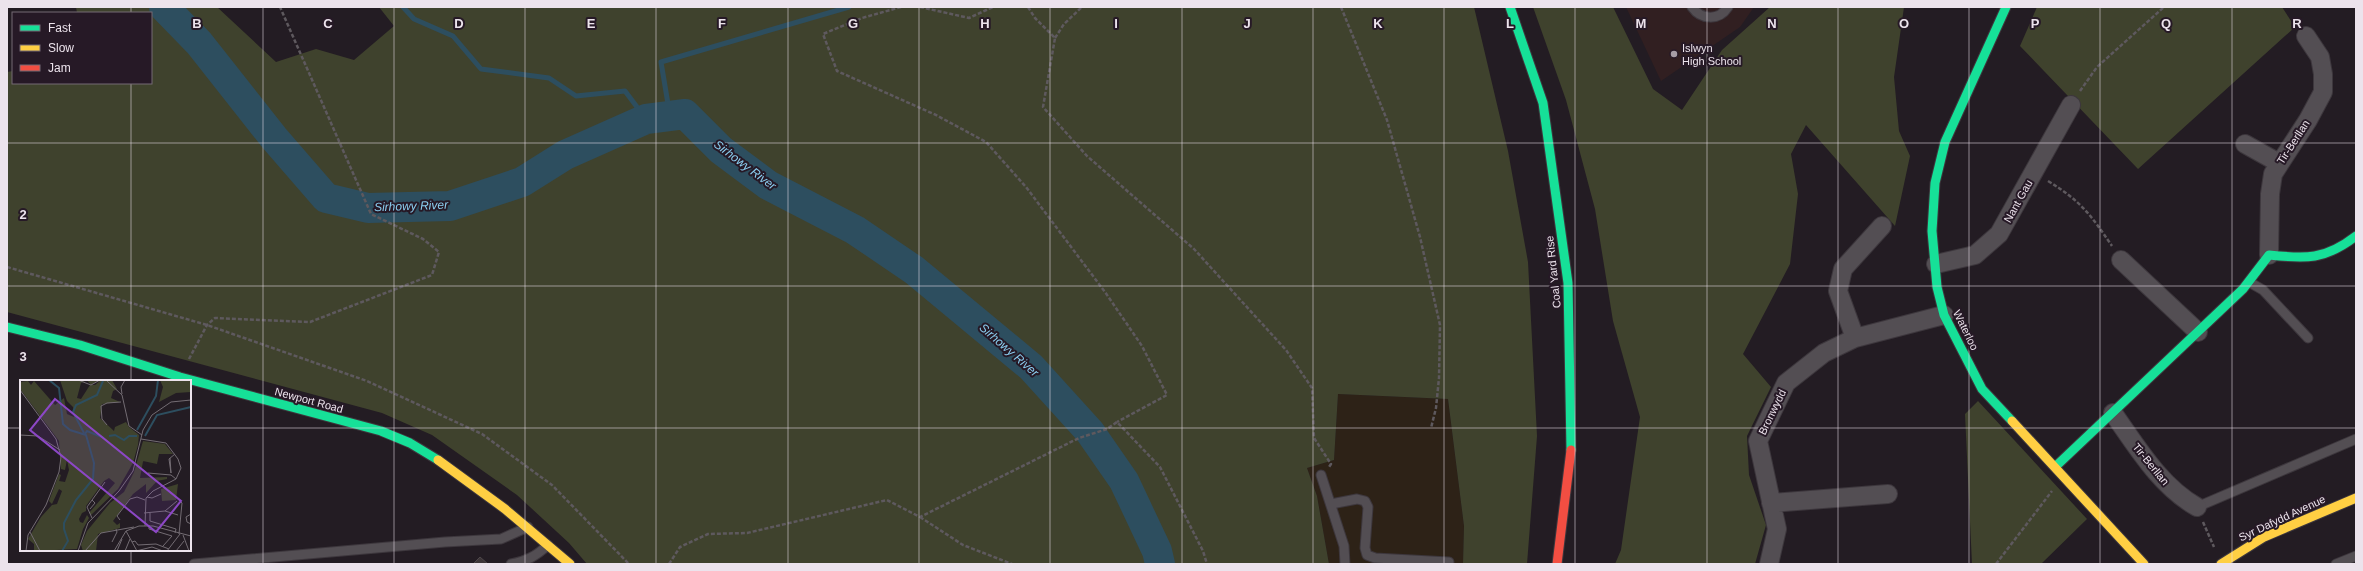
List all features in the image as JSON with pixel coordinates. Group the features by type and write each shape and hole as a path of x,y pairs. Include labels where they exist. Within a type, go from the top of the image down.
{"street":[{"name":"Coal Yard Rise","path":"1510,7 1543,103 1568,283 1571,447 1557,564"},
{"name":"Waterloo","path":"2006,7 1945,142 1935,191 1932,231 1937,287 1944,315 1982,389 2055,466 2144,564"},
{"name":"Tir-Berllan","path":"2269,255 2270,194 2273,174 2308,120 2323,92 2323,74 2320,57 2306,36"},
{"name":"Nant Gau","path":"1936,264 1975,255 1999,234 2071,105"},
{"path":"2245,144 2279,163"},
{"path":"1856,338 1838,291 1844,269 1882,226"},
{"path":"2055,466 2113,413 2249,282 2269,255 2309,259 2326,255 2344,246 2356,236"},
{"path":"2121,260 2198,332"},
{"name":"Bronwydd","path":"1768,564 1777,530 1758,441 1786,383 1824,353 1856,338 1944,315"},
{"name":"Newport Road","path":"7,328 80,346 180,377 381,431 408,442 432,454 529,527 570,564"},
{"name":"Tir-Berllan","path":"2113,413 2147,462 2182,498 2197,507"},
{"path":"1771,503 1888,494"},
{"name":"Syr Dafydd Avenue","path":"2223,563 2264,538 2356,498"}],"lane":[{"path":"1692,7 1701,16 1708,18 1722,14 1728,7"},
{"path":"2249,282 2263,290 2308,338"},
{"path":"2197,507 2356,439"},
{"path":"1321,475 1344,546 1345,564"},
{"path":"1331,504 1358,499 1364,502 1368,507 1365,548 1367,555 1384,561 1449,562"},
{"path":"194,564 445,542 501,539 529,527"},
{"path":"512,564 535,560 549,545"},
{"path":"2336,564 2356,556"}],"path":[{"path":"180,377 208,325 215,318 310,322 432,274 439,252 424,239 371,214 362,190 280,7"},
{"path":"901,7 862,18 823,34 837,71 936,115 986,142 1026,187 1068,241 1142,346 1167,395 1106,429 1079,438 920,517"},
{"path":"920,7 969,18 993,7"},
{"path":"1028,7 1035,18 1055,38"},
{"path":"1082,7 1064,24 1055,38 1043,107 1086,156 1194,249 1286,350 1312,388 1314,438 1331,464 1321,475"},
{"path":"1341,7 1387,120 1420,237 1440,325 1440,378 1436,408 1430,428"},
{"path":"2071,105 2097,67 2164,7"},
{"path":"2034,172 2071,195 2088,210 2121,260"},
{"path":"7,267 208,325 367,381 482,434 552,485 629,564"},
{"path":"1117,422 1160,467 1204,551 1207,564"},
{"path":"1996,564 2063,476"},
{"path":"669,564 680,546 708,534 747,533 887,500 920,517 964,545 1012,564"},
{"path":"2197,507 2214,547 2223,563"}],"shaded area":[{"name":"Islwyn High School","path":"1626,7 1754,7 1740,27 1661,81"},
{"path":"1338,394 1448,399 1464,526 1463,564 1329,564 1317,496 1307,468 1334,460"}],"green space":[{"path":"76,7 217,7 276,62 316,49 354,60 394,26 379,7 1474,7 1508,151 1528,262 1537,436 1527,564 1463,564 1464,526 1448,399 1338,394 1334,460 1307,468 1317,496 1329,564 587,564 569,543 517,495 432,435 382,413 7,312 7,72 12,71 12,84 152,84 152,12 77,12"},
{"path":"1533,7 1613,7 1653,89 1682,110 1722,50 1770,7 1904,7 1894,77 1899,131 1910,156 1895,226 1806,125 1791,154 1798,194 1790,264 1743,354 1771,387 1747,436 1749,475 1766,525 1755,564 1615,564 1621,550 1640,417 1613,321 1595,209 1566,100"},
{"path":"2037,7 2282,7 2295,27 2138,169 2020,46"},
{"path":"1978,401 2087,519 2041,564 1972,564 1965,414"}],"building":[{"path":"480,557 488,564 473,564"}],"waterway":[{"name":"Sirhowy River","path":"164,7 199,43 274,138 326,198 368,208 450,206 522,182 565,155 646,119 685,114 721,150 768,185 855,230 914,270 1031,367 1090,432 1124,481 1157,551 1160,564"},
{"path":"403,7 414,19 453,36 481,69 549,78 576,96 625,91 646,119"},
{"path":"670,116 661,62 849,7"}],"traffic: fast":[{"path":"1510,7 1543,103 1568,283 1571,450"},
{"path":"2006,7 1945,142 1935,183 1932,231 1937,287 1944,315 1982,389 2012,421"},
{"path":"2055,467 2243,289 2269,255 2305,257 2325,254 2335,250 2356,236"},
{"path":"7,327 80,345 180,377 381,431 410,443 438,460"}],"traffic: slow":[{"path":"2012,421 2144,564"},
{"path":"438,460 505,509 570,564"},
{"path":"2221,564 2264,537 2356,498"}],"traffic: jam":[{"path":"1557,564 1571,450"}],"place":[{"name":"Islwyn High School","path":"1674,54"}]}
